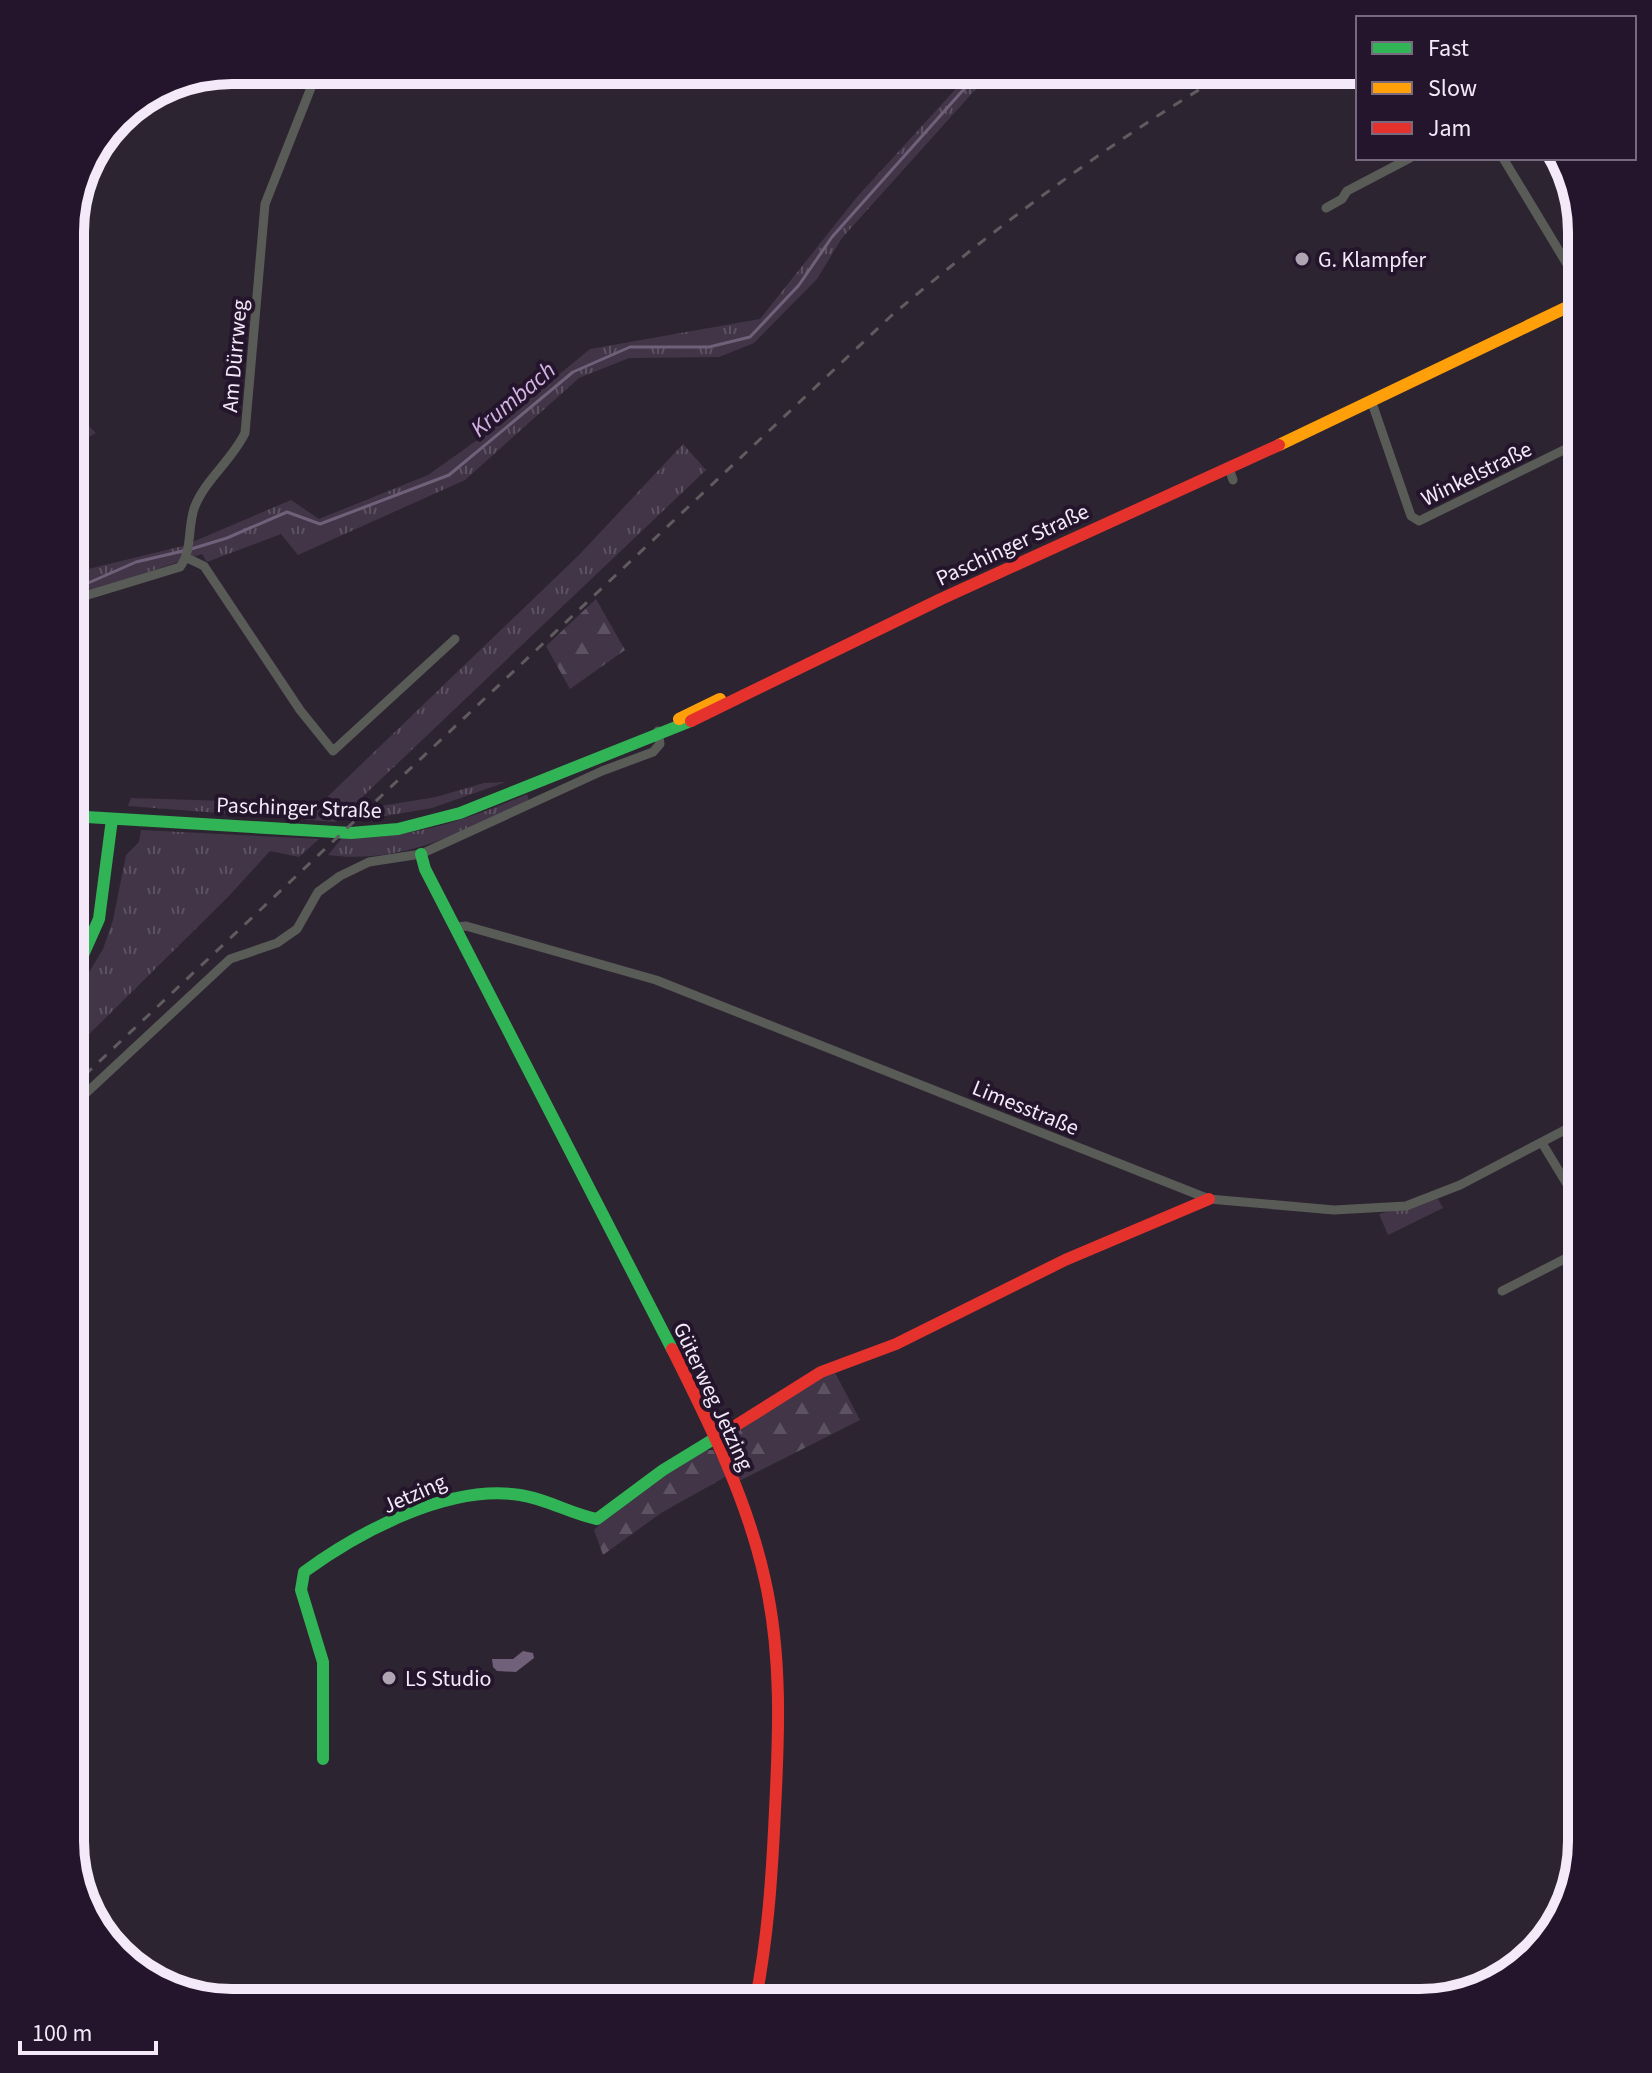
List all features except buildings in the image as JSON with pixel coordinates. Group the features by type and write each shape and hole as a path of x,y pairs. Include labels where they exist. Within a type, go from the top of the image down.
{"street":[{"name":"Am Dürrweg","path":"187,558 196,503 237,449 245,433 265,204 312,84"},
{"path":"1326,208 1342,199 1347,191 1406,160"},
{"path":"1504,160 1568,266"},
{"name":"Paschinger Straße","path":"84,817 327,832 398,829 460,813 658,731 695,710 775,678 1231,474 1268,450 1331,428 1387,394 1568,307"},
{"name":"Winkelstraße","path":"1372,402 1411,516 1419,521 1568,448"},
{"path":"84,597 180,567 187,558 204,566 265,659 333,751 455,639"},
{"path":"84,1095 230,959 277,943 297,929 318,892 331,881 369,862 421,854 602,771 653,752 660,744 658,731"},
{"path":"84,953 99,919 112,819"},
{"name":"Güterweg Jetzing","path":"421,854 587,1178 712,1438 737,1493 759,1554 778,1659 779,1739 769,1917 757,1989"},
{"name":"Limesstraße","path":"456,927 466,926 656,980 1209,1199 1334,1210 1392,1209 1430,1199 1568,1129"},
{"path":"1542,1143 1568,1186"},
{"path":"712,1438 821,1372 896,1344 1065,1260 1209,1199"},
{"path":"1502,1291 1568,1257"},
{"name":"Jetzing","path":"323,1759 324,1672 301,1590 304,1572 416,1511 466,1493 521,1495 577,1516 597,1519 712,1438"}],"green space":[{"path":"960,84 980,84 842,238 817,279 754,343 719,357 629,358 579,378 465,480 298,555 281,534 207,562 202,554 84,593 84,570 183,546 291,500 319,519 428,475 490,431 590,349 760,319 857,197"},
{"path":"84,421 96,433 84,439"},
{"path":"683,444 706,470 336,822 128,806 131,798 320,804 579,555"},
{"path":"596,599 625,650 570,689 546,646"},
{"path":"506,782 432,808 362,820 375,807 436,797 484,783"},
{"path":"527,794 529,801 432,843 381,855 328,855 342,838 414,832 482,812"},
{"path":"141,830 319,839 299,857 270,851 228,897 84,1039 84,981 103,949 113,920 126,855 139,842"},
{"path":"1438,1199 1443,1208 1388,1235 1379,1214"},
{"path":"833,1369 860,1420 737,1482 722,1450 722,1435"},
{"path":"706,1450 713,1450 727,1476 661,1513 603,1555 594,1530 647,1486"}],"shaded area":[{"path":"523,1651 533,1653 534,1658 516,1672 497,1671 493,1667 492,1659 513,1659"}],"waterway":[{"name":"Krumbach","path":"191,549 227,538 287,512 320,524 449,475 573,372 630,347 709,347 750,337 799,285 832,237 969,84"},
{"name":"Krumbach","path":"84,585 136,562 183,551"}],"railway":[{"path":"84,1076 891,316 972,249 1056,186 1209,84"}],"traffic: fast":[{"path":"84,817 351,833 398,829 460,813 691,721"},
{"path":"84,953 99,919 112,819"},
{"path":"421,854 425,869 672,1349"},
{"path":"323,1759 323,1662 301,1590 304,1572 378,1527 406,1514 464,1497 493,1493 520,1495 597,1519 663,1470 735,1426"}],"traffic: slow":[{"path":"1279,445 1568,307"},
{"path":"679,719 720,699"}],"traffic: jam":[{"path":"691,721 941,599 1279,445"},
{"path":"735,1426 821,1372 896,1344 1065,1260 1209,1199"},
{"path":"672,1349 713,1433 748,1520 765,1580 774,1637 778,1723 774,1834 766,1931 757,1989"}],"place":[{"name":"G. Klampfer","path":"1302,259"},
{"name":"LS Studio","path":"389,1678"}]}
